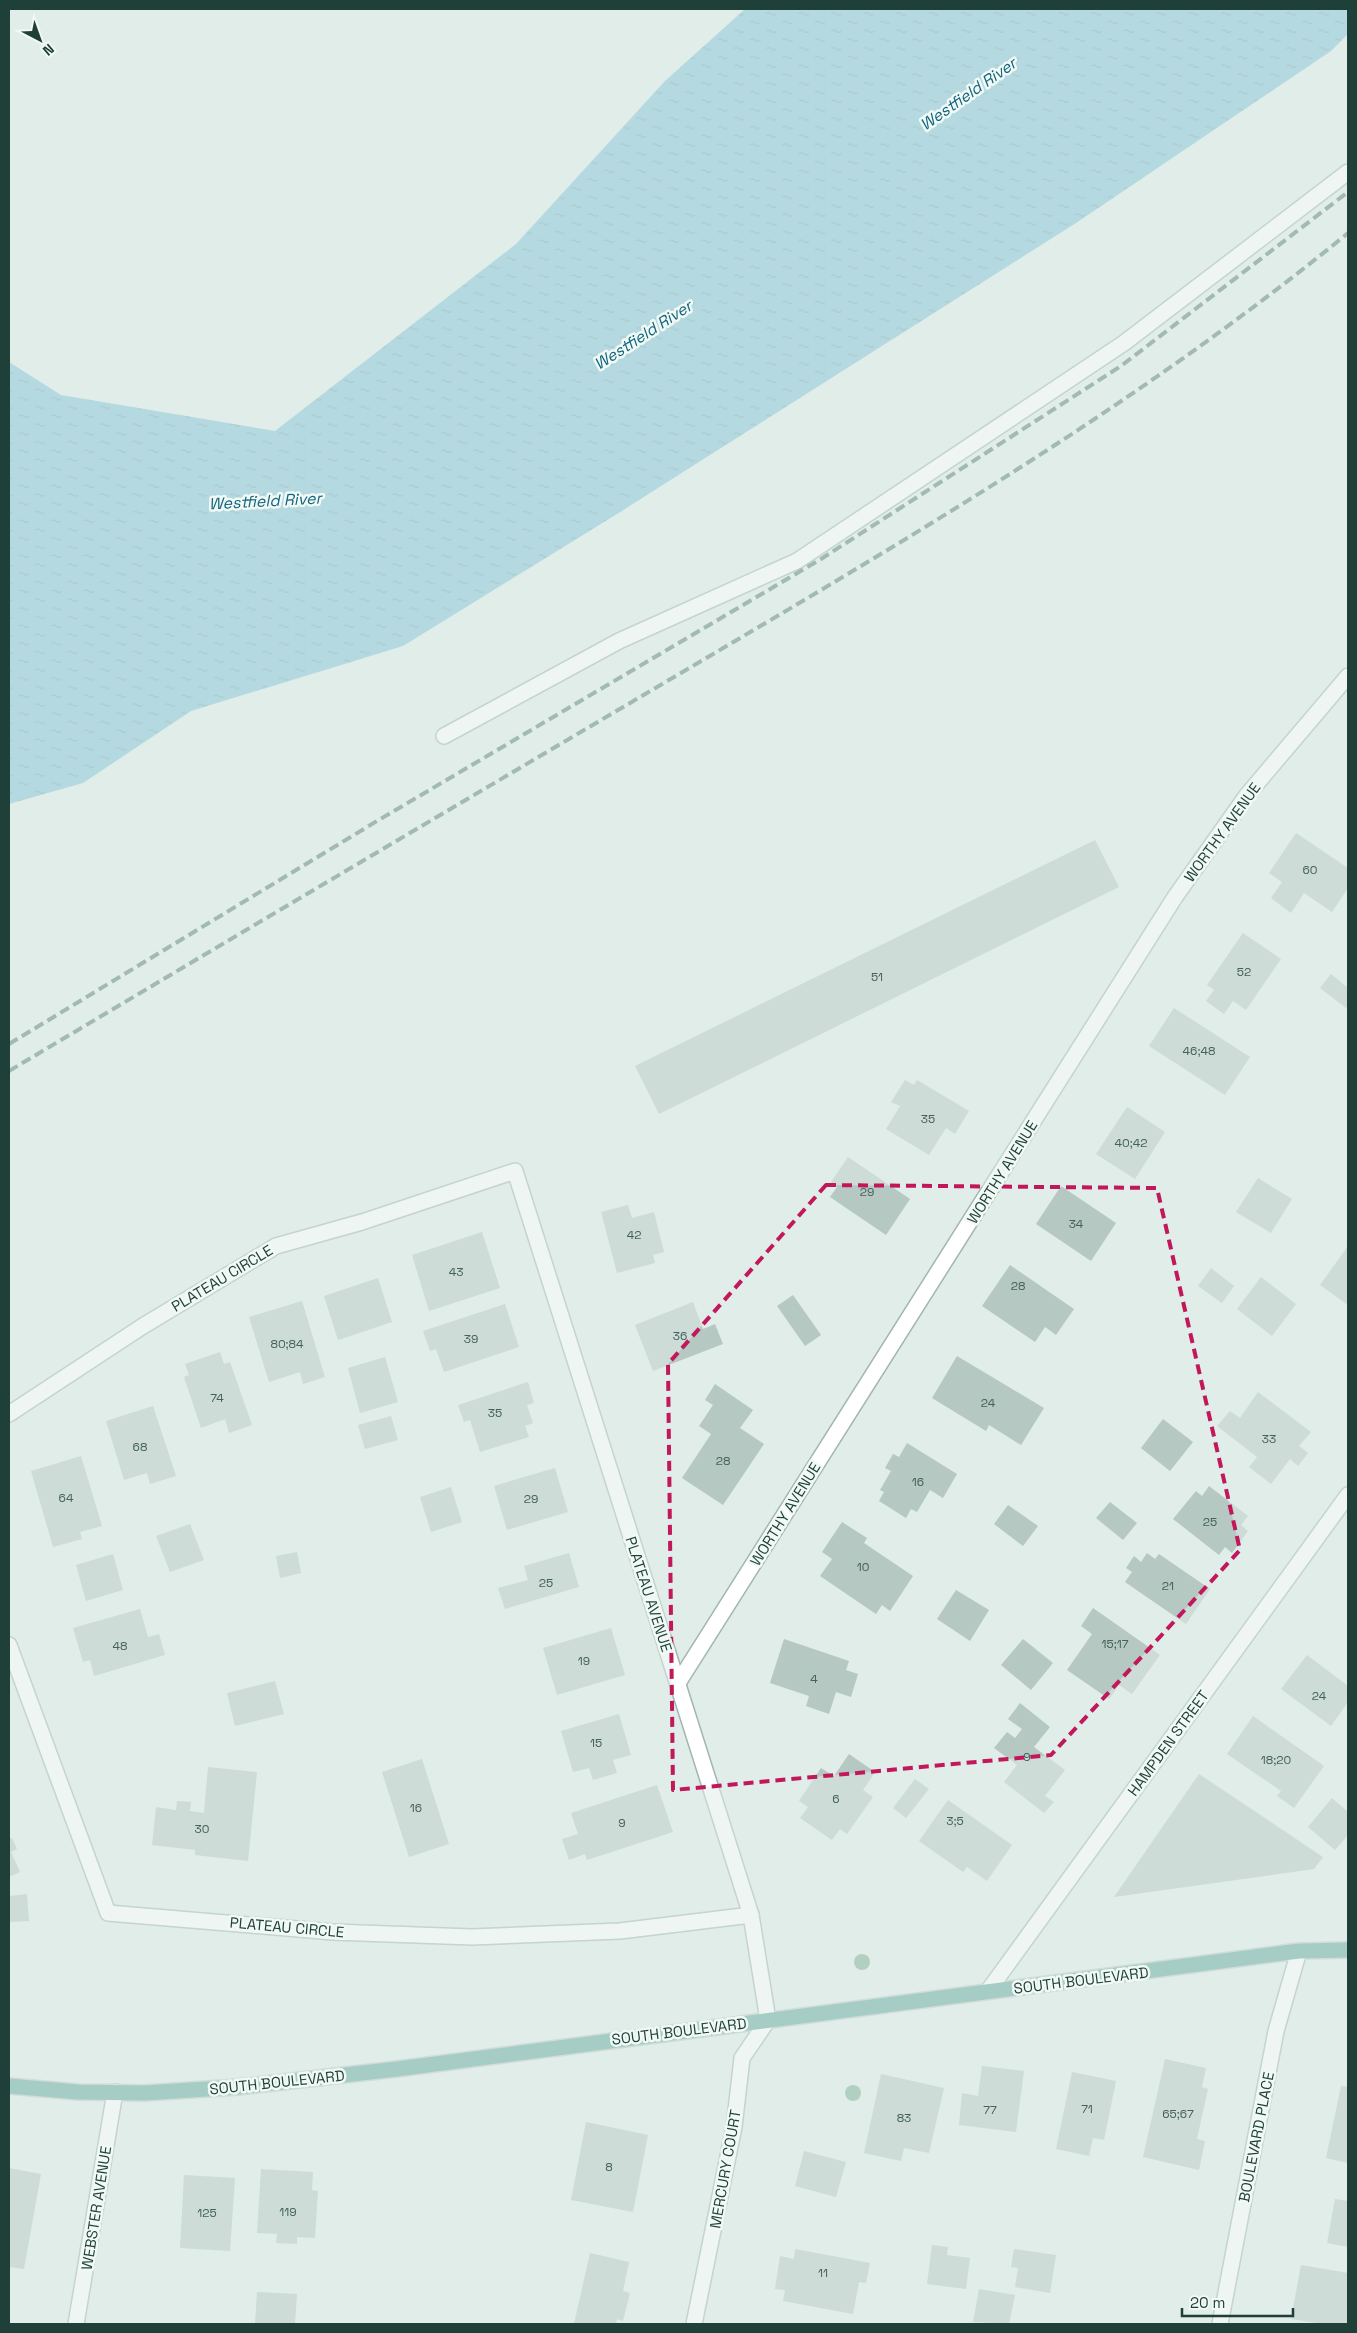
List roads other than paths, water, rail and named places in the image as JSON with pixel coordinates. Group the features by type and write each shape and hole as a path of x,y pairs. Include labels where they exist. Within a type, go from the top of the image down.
{"main road":[{"name":"SOUTH BOULEVARD","path":"9,2086 144,2093 191,2091 285,2082 988,1991 1062,1984 1299,1951 1348,1950"}],"street":[{"path":"444,736 619,642 797,561 1124,343 1348,172"},
{"name":"WORTHY AVENUE","path":"678,1683 1175,897 1247,795 1348,676"},
{"name":"PLATEAU AVENUE","path":"515,1171 751,1915 768,2020"},
{"name":"PLATEAU CIRCLE","path":"9,1414 143,1326 276,1246 362,1222 515,1171"},
{"name":"HAMPDEN STREET","path":"988,1991 1348,1495"},
{"name":"PLATEAU CIRCLE","path":"9,1645 108,1913 333,1932 472,1937 620,1931 751,1915"},
{"name":"BOULEVARD PLACE","path":"1220,2324 1276,2031 1299,1951"},
{"name":"MERCURY COURT","path":"694,2324 734,2127 742,2058 768,2020"},
{"name":"WEBSTER AVENUE","path":"76,2324 115,2092"}],"water":[{"name":"Westfield River","path":"745,9 1348,9 1348,34 1331,51 1076,223 617,514 403,646 191,711 83,783 9,804 9,362 61,395 275,431 516,244 665,81"}],"railway":[{"path":"9,1044 377,821 821,559 1121,366 1348,192"},
{"path":"9,1071 771,620 941,517 1108,410 1190,353 1270,295 1348,233"}]}
